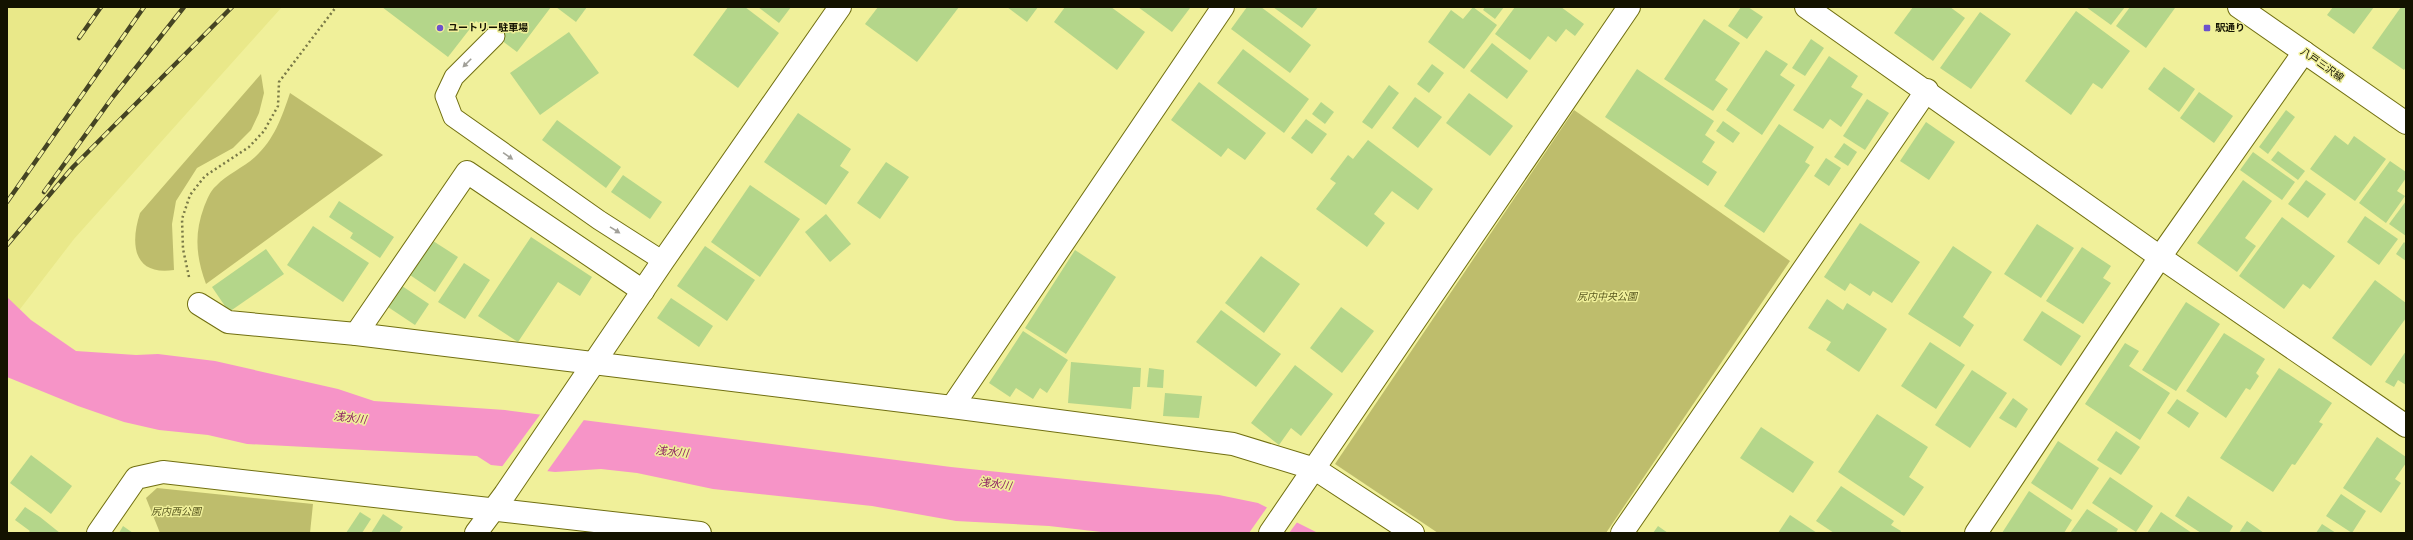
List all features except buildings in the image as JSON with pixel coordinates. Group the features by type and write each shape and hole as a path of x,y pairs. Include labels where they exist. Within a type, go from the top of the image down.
{"street":[{"path":"476,533 590,371 663,261 840,7"},
{"path":"952,406 1223,7"},
{"path":"1270,533 1629,7"},
{"path":"1806,7 1927,90 2160,257 2406,426"},
{"name":"八戸三沢線","path":"2239,7 2406,123"},
{"path":"1976,533 2160,257 2304,52"},
{"path":"1622,533 1927,90"},
{"path":"356,334 467,172 643,291"},
{"path":"199,304 228,322 356,334 590,371 952,406 1233,444 1315,469 1413,533"},
{"path":"98,533 136,478 163,472 499,501 700,533"}],"lane":[{"path":"495,36 454,77 445,96 453,117 598,220 663,261"}],"path":[{"path":"199,304 190,279 183,248 182,219 190,195 205,176 249,146 264,131 278,106 280,82 336,7"}],"shaded area":[{"path":"7,7 282,7 74,239 7,326"}],"green space":[{"path":"261,74 264,93 259,113 251,130 233,148 197,168 176,201 172,224 174,270 160,271 150,268 143,263 138,255 136,246 135,236 140,213"},
{"path":"290,93 383,155 206,284 198,255 199,227 204,207 212,190 220,182 250,161 262,150 277,128"},
{"name":"尻内中央公園","path":"1574,110 1790,261 1606,533 1438,533 1335,464"},
{"name":"尻内西公園","path":"157,488 313,504 310,533 160,533 146,498"}],"water":[{"name":"浅水川","path":"7,297 31,320 76,351 136,355 158,354 215,361 338,389 374,401 505,410 951,467 1219,495 1258,503 1318,533 1110,533 1049,526 956,521 872,506 713,489 637,473 601,469 555,472 491,465 477,456 247,444 208,435 159,430 124,422 78,406 7,377"}],"pier":[{"path":"542,412 586,417 546,473 501,468"},
{"path":"1268,506 1298,521 1289,533 1249,533"}],"railway":[{"path":"79,38 101,7"},
{"path":"7,202 144,7"},
{"path":"44,192 112,98 184,7"},
{"path":"7,245 73,167 232,7"}],"place":[{"name":"ユートリー駐車場","path":"440,28"},
{"name":"駅通り","path":"2207,28"}]}
